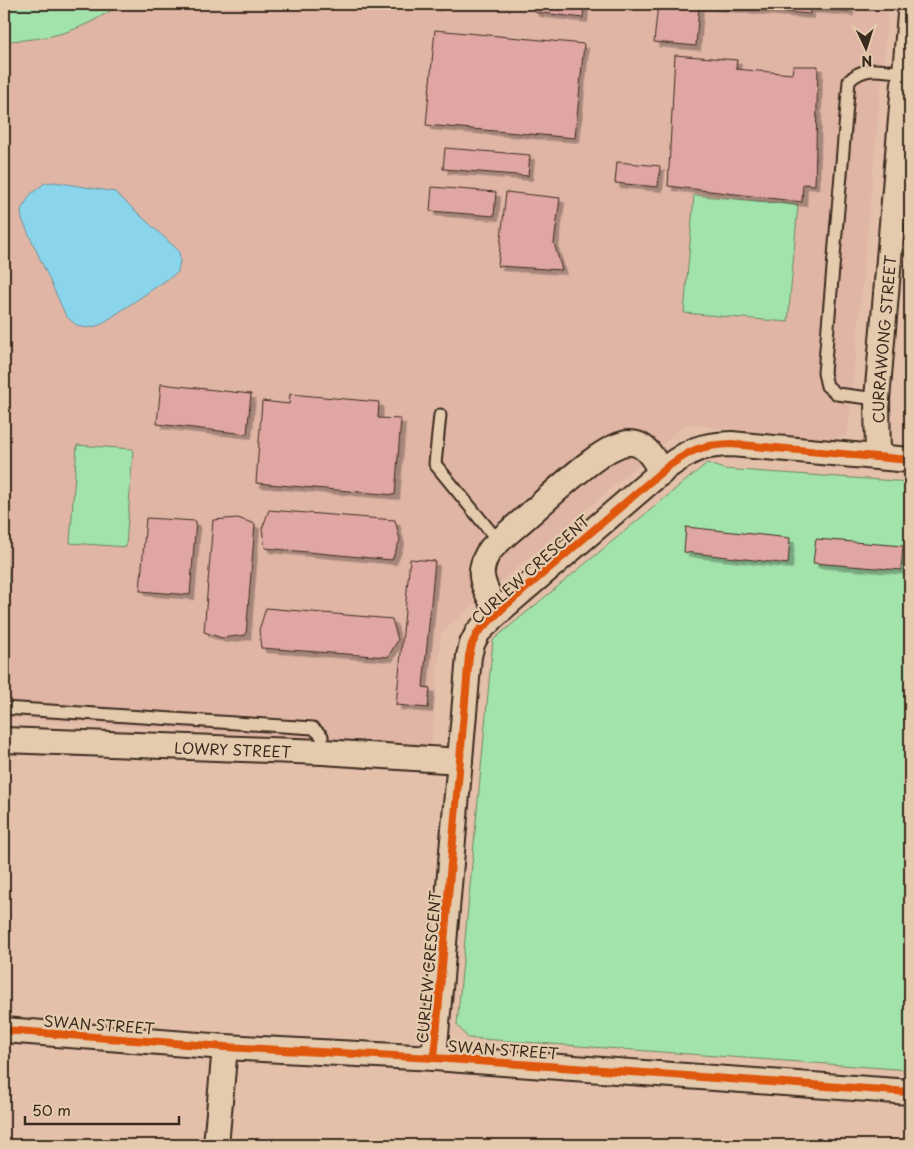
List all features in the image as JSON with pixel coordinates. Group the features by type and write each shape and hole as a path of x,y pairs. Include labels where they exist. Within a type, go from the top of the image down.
{"street":[{"name":"CURRAWONG STREET","path":"878,457 877,399 910,14"},
{"path":"498,612 483,581 482,571 490,550 583,468 619,445 630,443 641,445 654,458 661,473"},
{"name":"CURLEW CRESCENT","path":"434,1058 469,656 478,632 498,612 661,473 682,456 696,448 731,444 910,460"},
{"name":"LOWRY STREET","path":"4,740 323,752 460,761"},
{"name":"SWAN STREET","path":"4,1030 225,1047 434,1058 910,1092"},
{"path":"216,1145 225,1047"}],"lane":[{"path":"877,399 837,394 827,386 824,373 826,344 849,81 856,74 866,70 905,73"},
{"path":"440,415 435,464 498,542"},
{"path":"4,708 313,728 322,736 323,752"}],"shaded area":[{"path":"4,4 889,4 848,434 831,441 686,424 441,633 431,747 4,718"}],"green space":[{"path":"4,4 120,4 93,21 65,32 36,39 4,41"},
{"path":"694,195 798,205 788,322 684,313"},
{"path":"77,445 133,449 126,547 70,543"},
{"path":"707,463 724,469 910,482 910,1070 468,1038 457,1025 493,640"},
{"path":"4,549 9,584 7,609 4,618"}],"water":[{"path":"55,182 115,192 179,251 178,272 100,325 85,328 74,323 66,316 22,219 21,210 31,194 45,183"}],"building":[{"path":"415,4 438,4 437,6"},
{"path":"528,4 584,4 583,18 535,12"},
{"path":"658,4 849,4 849,11 810,8 810,14 699,5 696,46 654,42"},
{"path":"435,30 584,44 575,138 426,125"},
{"path":"675,55 737,60 736,69 792,74 793,66 818,66 815,185 803,184 802,202 668,186"},
{"path":"445,148 530,155 528,176 443,169"},
{"path":"617,162 660,166 658,187 615,183"},
{"path":"432,187 496,192 494,216 430,211"},
{"path":"506,192 560,198 554,243 562,270 498,266"},
{"path":"161,384 251,394 247,434 157,424"},
{"path":"290,394 379,402 378,418 401,419 395,495 256,483 262,401 289,404"},
{"path":"269,510 395,520 400,540 392,560 265,548 262,529"},
{"path":"146,518 196,521 190,595 140,591"},
{"path":"238,518 255,524 246,635 222,638 204,632 213,520"},
{"path":"686,527 790,538 788,564 684,552"},
{"path":"816,539 903,546 901,570 813,563"},
{"path":"410,559 435,561 423,687 430,688 428,708 396,705"},
{"path":"266,608 392,619 398,640 388,657 261,648 259,630"}],"cycle path":[{"path":"434,1058 469,656 478,632 505,606 667,467 696,449 731,444 910,460"},
{"path":"4,1030 225,1047 434,1058 910,1092"}]}
